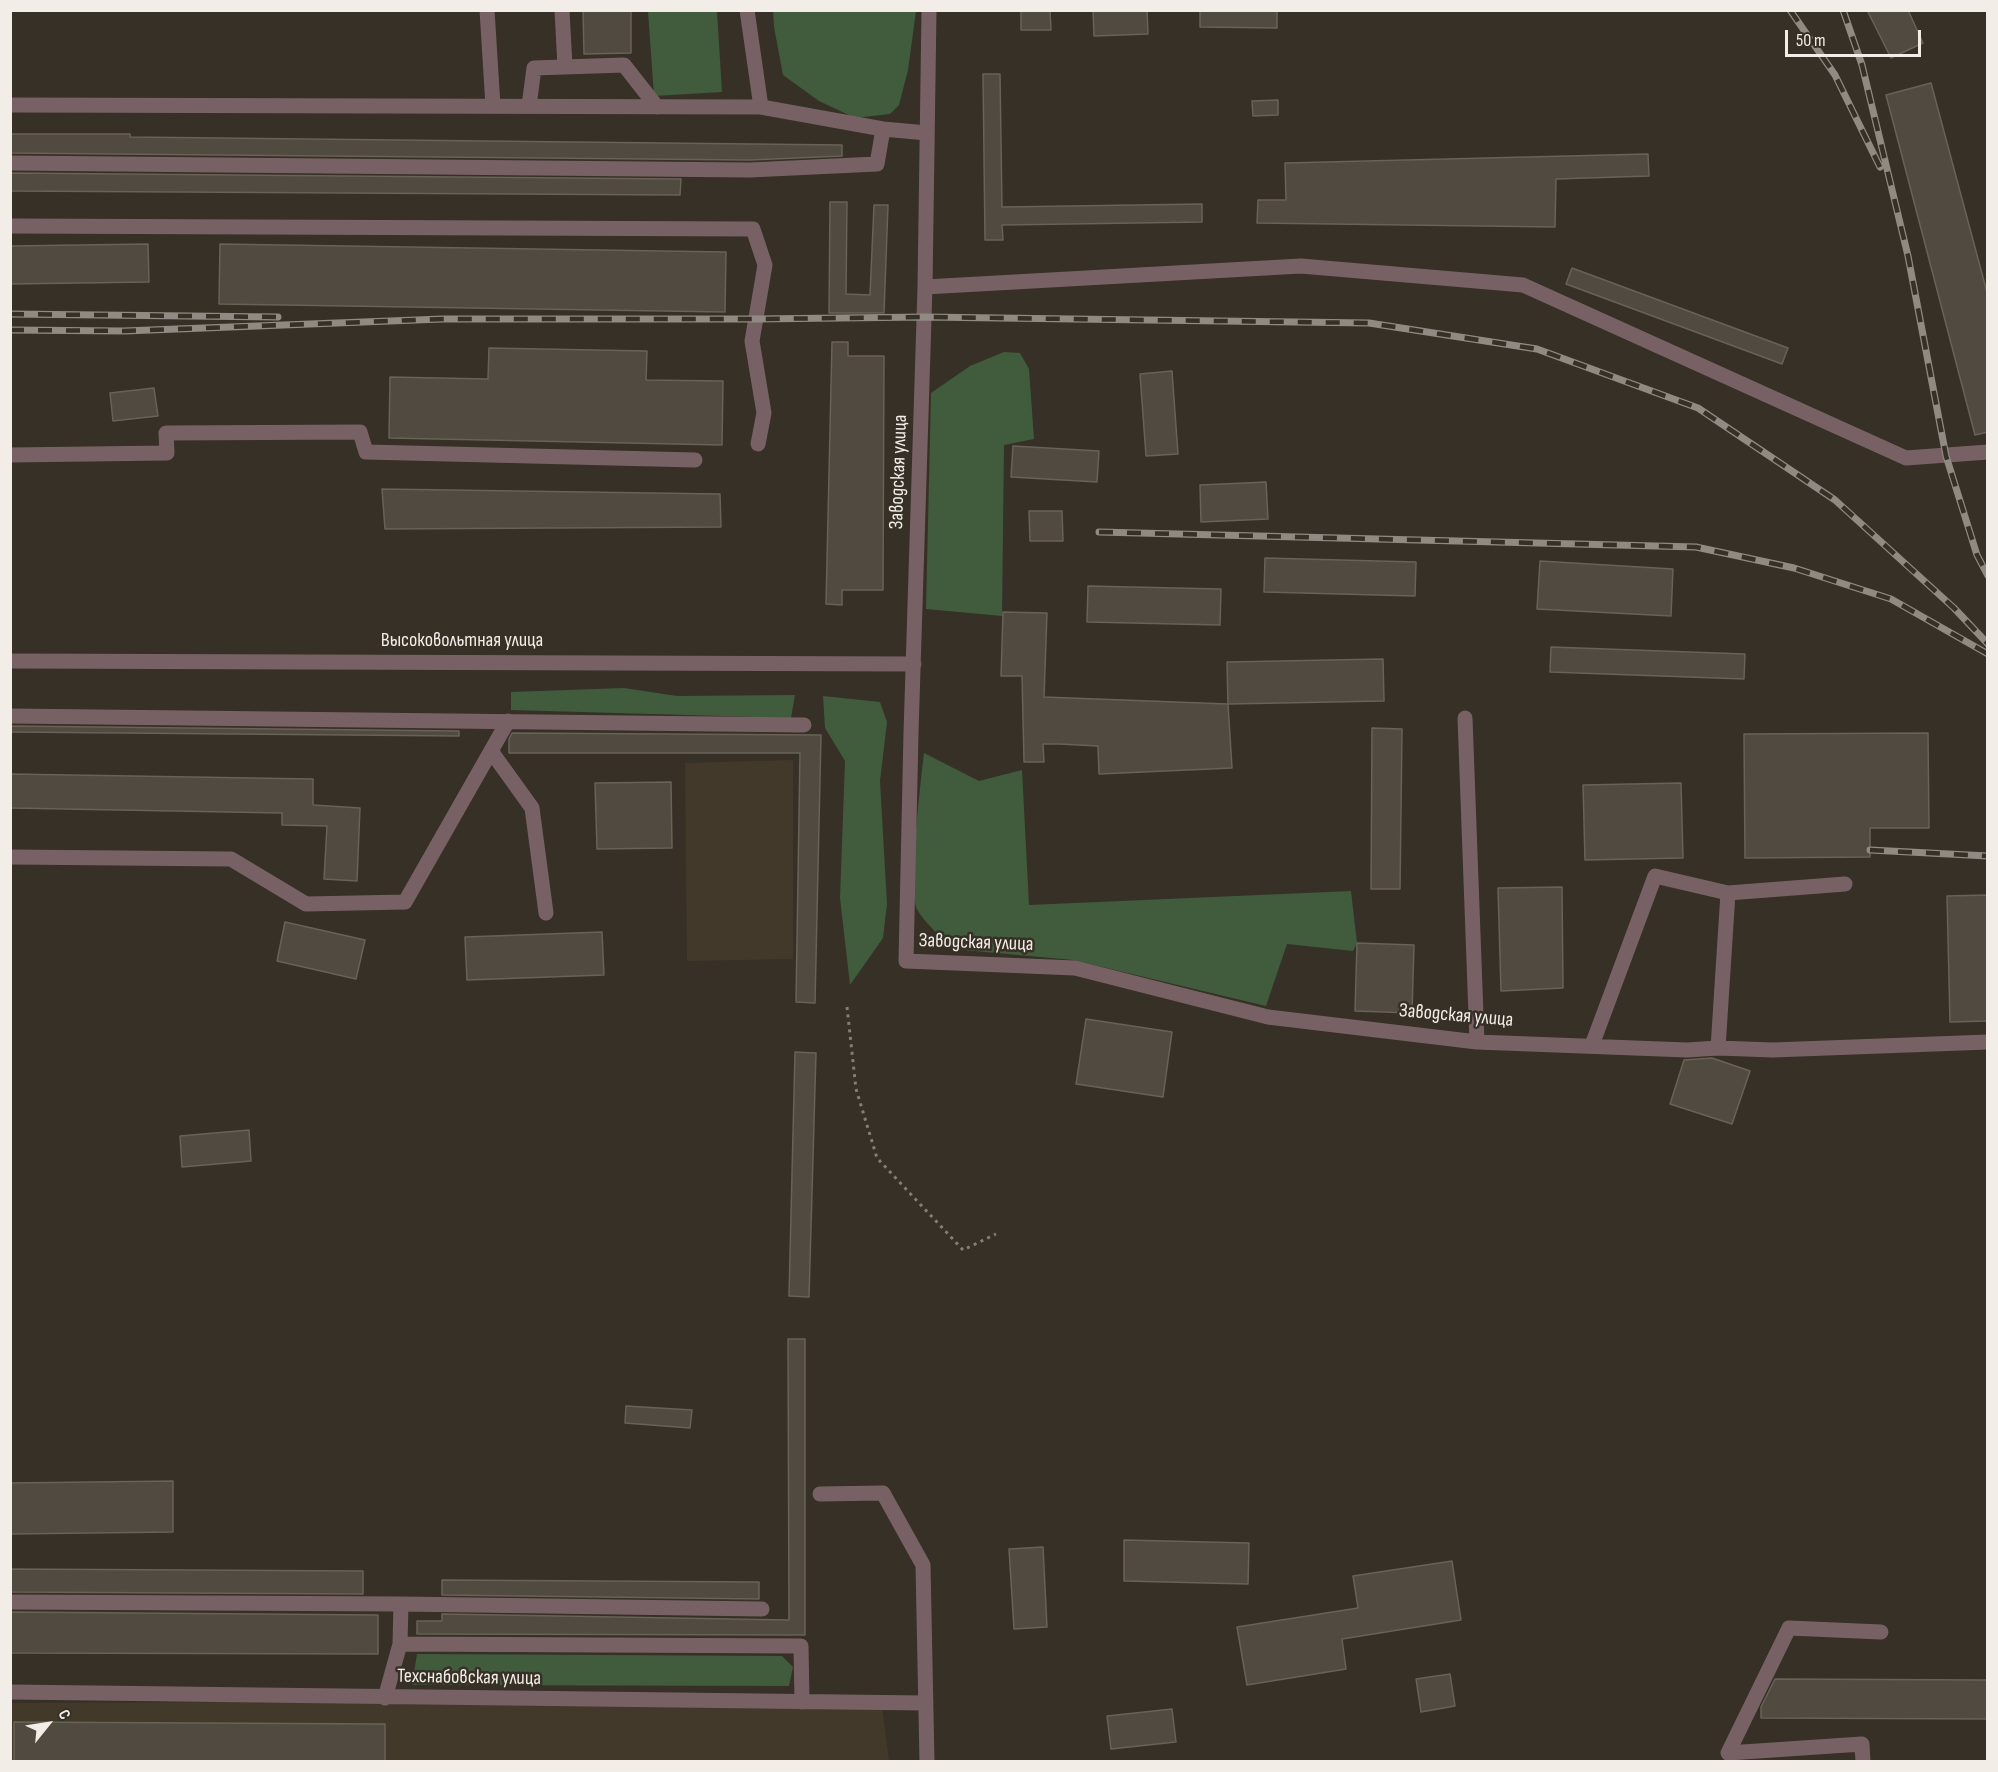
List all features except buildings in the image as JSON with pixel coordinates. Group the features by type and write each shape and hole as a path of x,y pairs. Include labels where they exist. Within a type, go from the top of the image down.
{"street":[{"path":"487,10 494,106"},
{"path":"562,10 565,67"},
{"path":"747,10 761,107"},
{"name":"Заводская улица","path":"929,10 925,287 910,745 906,962 1076,968 1268,1017 1477,1042 1687,1050 1718,1048 1773,1050 1988,1042"},
{"path":"529,106 534,68 624,65 657,107"},
{"path":"10,105 761,107 883,129 927,133"},
{"path":"10,163 750,170 877,164 883,129"},
{"path":"10,226 753,229 765,265 752,341 764,413 758,444"},
{"path":"925,287 1301,266 1523,285 1906,458 1988,452"},
{"path":"10,455 166,453 166,433 360,432 366,452 694,460"},
{"name":"Высоковольтная улица","path":"10,661 914,664"},
{"path":"10,716 804,725"},
{"path":"1466,718 1477,1042"},
{"path":"10,857 231,859 306,904 405,902 508,721"},
{"path":"491,751 532,808 546,913"},
{"path":"1592,1045 1655,876 1728,893 1845,884"},
{"path":"1718,1048 1728,893"},
{"path":"820,1494 884,1493 922,1565 927,1761"},
{"path":"10,1602 762,1609"},
{"path":"385,1698 400,1644 401,1604"},
{"path":"1863,1761 1862,1744 1728,1753 1789,1628 1881,1632"},
{"path":"400,1644 801,1646 802,1702"},
{"name":"Техснабовская улица","path":"10,1692 926,1703"}],"path":[{"path":"847,1007 856,1089 877,1158 963,1250 996,1234"}],"shaded area":[{"path":"793,760 793,959 687,961 685,763"},
{"path":"881,1699 889,1761 11,1761 10,1703"}],"green space":[{"path":"648,11 717,11 722,92 654,96"},
{"path":"773,11 916,11 908,70 899,105 890,114 855,118 819,101 783,75"},
{"path":"1004,352 1020,353 1029,369 1034,439 1004,445 1002,616 926,609 931,393 970,366"},
{"path":"624,688 677,696 795,695 791,718 511,710 511,692"},
{"path":"823,696 880,702 887,722 880,781 887,904 883,938 850,985 840,898 845,761 825,728"},
{"path":"924,753 979,781 1022,770 1029,905 1351,891 1357,943 1353,951 1287,944 1266,1006 1073,960 953,949 921,916 915,900 914,860"},
{"path":"417,1654 782,1656 793,1667 789,1686 412,1685"}],"railway":[{"path":"1790,10 1835,75 1880,167"},
{"path":"1843,10 1862,65 1908,256 1946,456 1977,555 1988,576"},
{"path":"10,314 278,317"},
{"path":"10,330 124,331 443,319 925,317 1369,323 1537,349 1698,408 1835,500 1954,608 1988,644"},
{"path":"1099,532 1696,547 1794,568 1891,599 1988,654"},
{"path":"1870,850 1988,856"}]}
